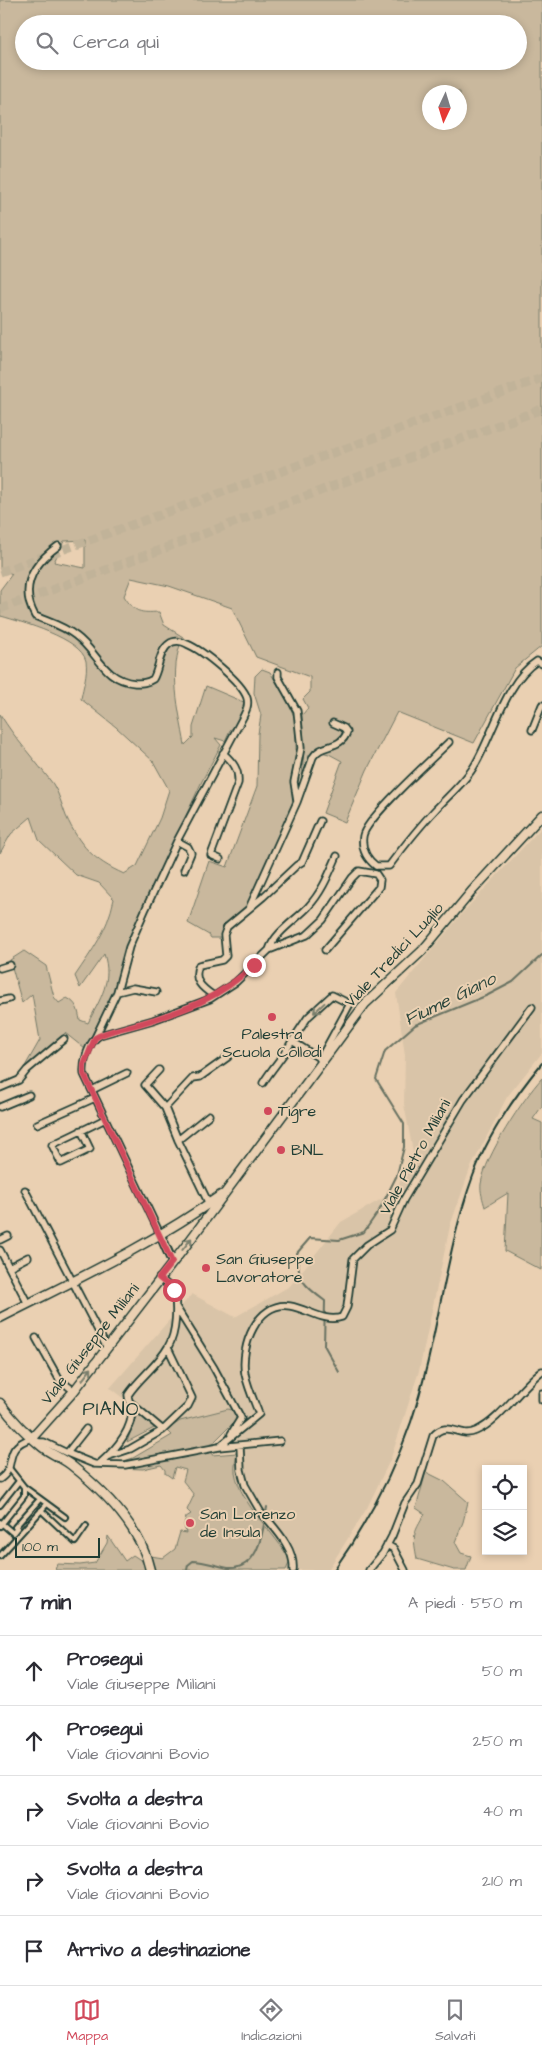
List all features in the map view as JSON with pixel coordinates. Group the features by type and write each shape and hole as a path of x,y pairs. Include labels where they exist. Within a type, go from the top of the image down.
{"main road":[{"name":"Viale Tredici Luglio","path":"223,1194 321,1059 365,1004 422,951 472,892 542,815"},
{"path":"0,1317 160,1234 223,1194"},
{"name":"Viale Giuseppe Miliani","path":"35,1440 107,1348 163,1281 172,1262 223,1194"},
{"path":"0,1403 3,1410 35,1440 71,1465 104,1496 138,1536 150,1568"}],"street":[{"path":"58,546 48,553 39,564 30,582 27,595 34,616 63,627 78,637 104,668 117,677 131,682 142,683 153,679 165,648 169,643 181,641 189,644 227,674 247,699 247,711 177,841 130,947 117,992 84,1065 84,1074 172,1262"},
{"path":"449,742 373,818 363,835 363,850 370,861 376,866 389,866 412,834 476,764 519,678 528,667 537,661 542,664"},
{"path":"278,672 282,684 297,710 302,748 294,782 297,802"},
{"path":"532,730 542,705"},
{"path":"250,907 297,802 316,752 341,743 345,737 346,732 344,728 333,723"},
{"path":"220,859 211,855 238,783 239,775 235,765 223,753"},
{"path":"214,996 200,985 197,980 196,972 199,965 222,960 226,956 224,935 227,927 263,897 296,864 302,862 320,821"},
{"path":"177,841 188,847 191,853 184,870"},
{"path":"269,950 272,942 308,907 321,891 338,856"},
{"path":"325,950 379,888 380,880 376,874 376,866"},
{"path":"95,1038 179,1012 214,996 236,982 269,950 307,936 323,920 359,871 376,874"},
{"path":"0,968 10,965"},
{"path":"117,992 133,988 156,992"},
{"name":"Viale Tredici Luglio","path":"292,1041 308,1018 332,994 350,1004 321,1059"},
{"path":"0,1002 8,999"},
{"name":"Viale Pietro Miliani","path":"35,1440 100,1464 125,1465 219,1447 259,1414 245,1373 244,1358 250,1336 260,1318 268,1311 278,1307 289,1306 333,1320 342,1317 347,1307 353,1259 366,1245 390,1230 404,1199 463,1100 532,1007"},
{"path":"0,1088 19,1080 27,1070 64,1039"},
{"path":"263,1084 273,1066 285,1053 292,1041 321,1059"},
{"path":"165,1108 194,1078 200,1077 228,1058"},
{"path":"159,1070 145,1085 165,1108 208,1204"},
{"path":"92,1090 127,1073"},
{"path":"0,1107 29,1095"},
{"path":"38,1124 96,1098"},
{"path":"178,1140 209,1115"},
{"path":"82,1130 90,1148 61,1163 52,1145 82,1130 105,1119"},
{"path":"25,1190 107,1348"},
{"path":"0,1240 8,1236"},
{"path":"0,1250 28,1304"},
{"path":"9,1267 28,1257"},
{"path":"100,1464 122,1439 132,1409 128,1395 168,1348 172,1338 176,1307 174,1290 163,1281"},
{"path":"176,1307 214,1368 241,1418 228,1440"},
{"path":"36,1338 59,1379 74,1391"},
{"path":"109,1456 130,1450 163,1430 188,1406 192,1398 168,1348"},
{"path":"369,1570 386,1546 405,1503 418,1484 433,1436 438,1429 445,1428 468,1433 476,1431 490,1423 542,1371"},
{"path":"542,1393 542,1400"},
{"path":"128,1399 138,1410 163,1430"},
{"path":"67,1453 86,1429"},
{"path":"0,1479 5,1476 9,1468 8,1456 16,1444 20,1441 35,1440"},
{"path":"219,1447 280,1441"},
{"path":"240,1445 245,1485 265,1518 289,1549 293,1558 293,1570"},
{"path":"9,1468 24,1487 65,1517"},
{"path":"0,1505 19,1481"},
{"path":"24,1487 24,1496 1,1524 13,1533 17,1528 15,1526 40,1499"},
{"path":"0,1556 47,1504"},
{"path":"41,1510 75,1542 86,1526"},
{"path":"386,1546 403,1570"}],"shaded area":[{"path":"0,0 542,0 542,646 515,668 474,743 397,712 367,770 345,822 323,813 342,761 329,754 314,750 302,777 304,746 302,715 308,708 303,699 310,692 310,677 256,657 232,608 169,586 131,578 124,596 131,606 142,612 159,612 164,625 183,637 176,663 175,677 185,745 193,737 193,727 206,686 246,703 248,714 230,730 225,741 215,738 221,745 202,781 150,893 127,947 115,989 85,1049 65,1033 20,1075 40,1040 32,994 22,1003 10,960 24,951 46,966 54,997 59,1003 67,998 73,1002 79,1013 80,1020 88,1023 104,990 107,973 104,954 80,988 75,976 103,931 114,899 99,883 76,875 39,840 31,817 11,834 0,853 0,714 53,784 66,816 82,844 104,863 124,874 137,866 160,818 169,790 153,761 116,727 81,699 86,675 86,661 82,653 62,638 49,632 22,622 0,617 0,590 12,574 0,568","holes":["85,540 85,568 54,562 64,541"]},
{"path":"262,669 270,672 287,700 296,721 296,785 292,804 251,903 224,925 221,938 211,938 188,923 209,861 227,867 257,786 258,734 261,715 254,693 255,676"},
{"path":"542,827 542,1053 507,1097 470,1169 450,1226 419,1371 391,1458 367,1508 328,1570 286,1570 290,1561 245,1499 235,1472 237,1453 236,1411 228,1409 180,1421 165,1431 110,1388 192,1294 235,1317 290,1286 341,1222 396,1191 413,1152 404,1104 405,1055 396,993 465,910"},
{"path":"542,1078 542,1106 533,1119 542,1123 541,1270 505,1251 508,1193 485,1207 481,1184 484,1172 506,1128 525,1099"},
{"path":"228,1409 236,1411 236,1420 214,1442 212,1455 237,1453 235,1470 238,1485 251,1508 284,1550 290,1561 286,1570 154,1570 151,1556 163,1558 175,1549 180,1532 186,1533 184,1525 186,1517 191,1514 187,1510 194,1495 183,1481 186,1470 175,1467 172,1478 165,1473 161,1465 143,1469 117,1468 118,1463 133,1458 172,1435 167,1430 180,1421"},
{"path":"138,1410 158,1426 127,1442"},
{"path":"426,1472 444,1481 468,1502 455,1542 461,1553 471,1556 466,1570 454,1570 417,1559 415,1536 425,1514 416,1508"},
{"path":"108,1536 125,1561 133,1555 142,1561 146,1570 55,1570 57,1564 80,1565 95,1563 107,1543"}],"waterway":[{"name":"Fiume Giano","path":"339,1372 324,1345 325,1301 311,1291 300,1276 297,1253 310,1238 339,1240 364,1232 380,1209 397,1175 404,1147 404,1124 376,1079 385,1051 415,1025 488,995 513,982 542,955"},
{"name":"Fiume Giano","path":"187,1570 188,1565 193,1561 228,1568 239,1567 247,1563 258,1547 267,1507"}],"tunnel":[{"path":"0,572 542,378"},
{"path":"0,609 542,409"}],"railway":[{"path":"334,1570 378,1499 396,1461 411,1422 428,1361 463,1206 479,1160 503,1116 542,1063"}],"place":[{"name":"Palestra Scuola Collodi","path":"272,1017"},
{"name":"Tigre","path":"268,1111"},
{"name":"BNL","path":"281,1150"},
{"name":"San Giuseppe Lavoratore","path":"206,1268"},
{"name":"San Lorenzo de Insula","path":"190,1523"}],"district":[{"name":"PIANO","path":"111,1409"}],"route":[{"path":"174,1290 159,1278 172,1262 84,1074 84,1065 90,1046 95,1038 100,1035 179,1012 210,999 236,982 254,965"}]}
